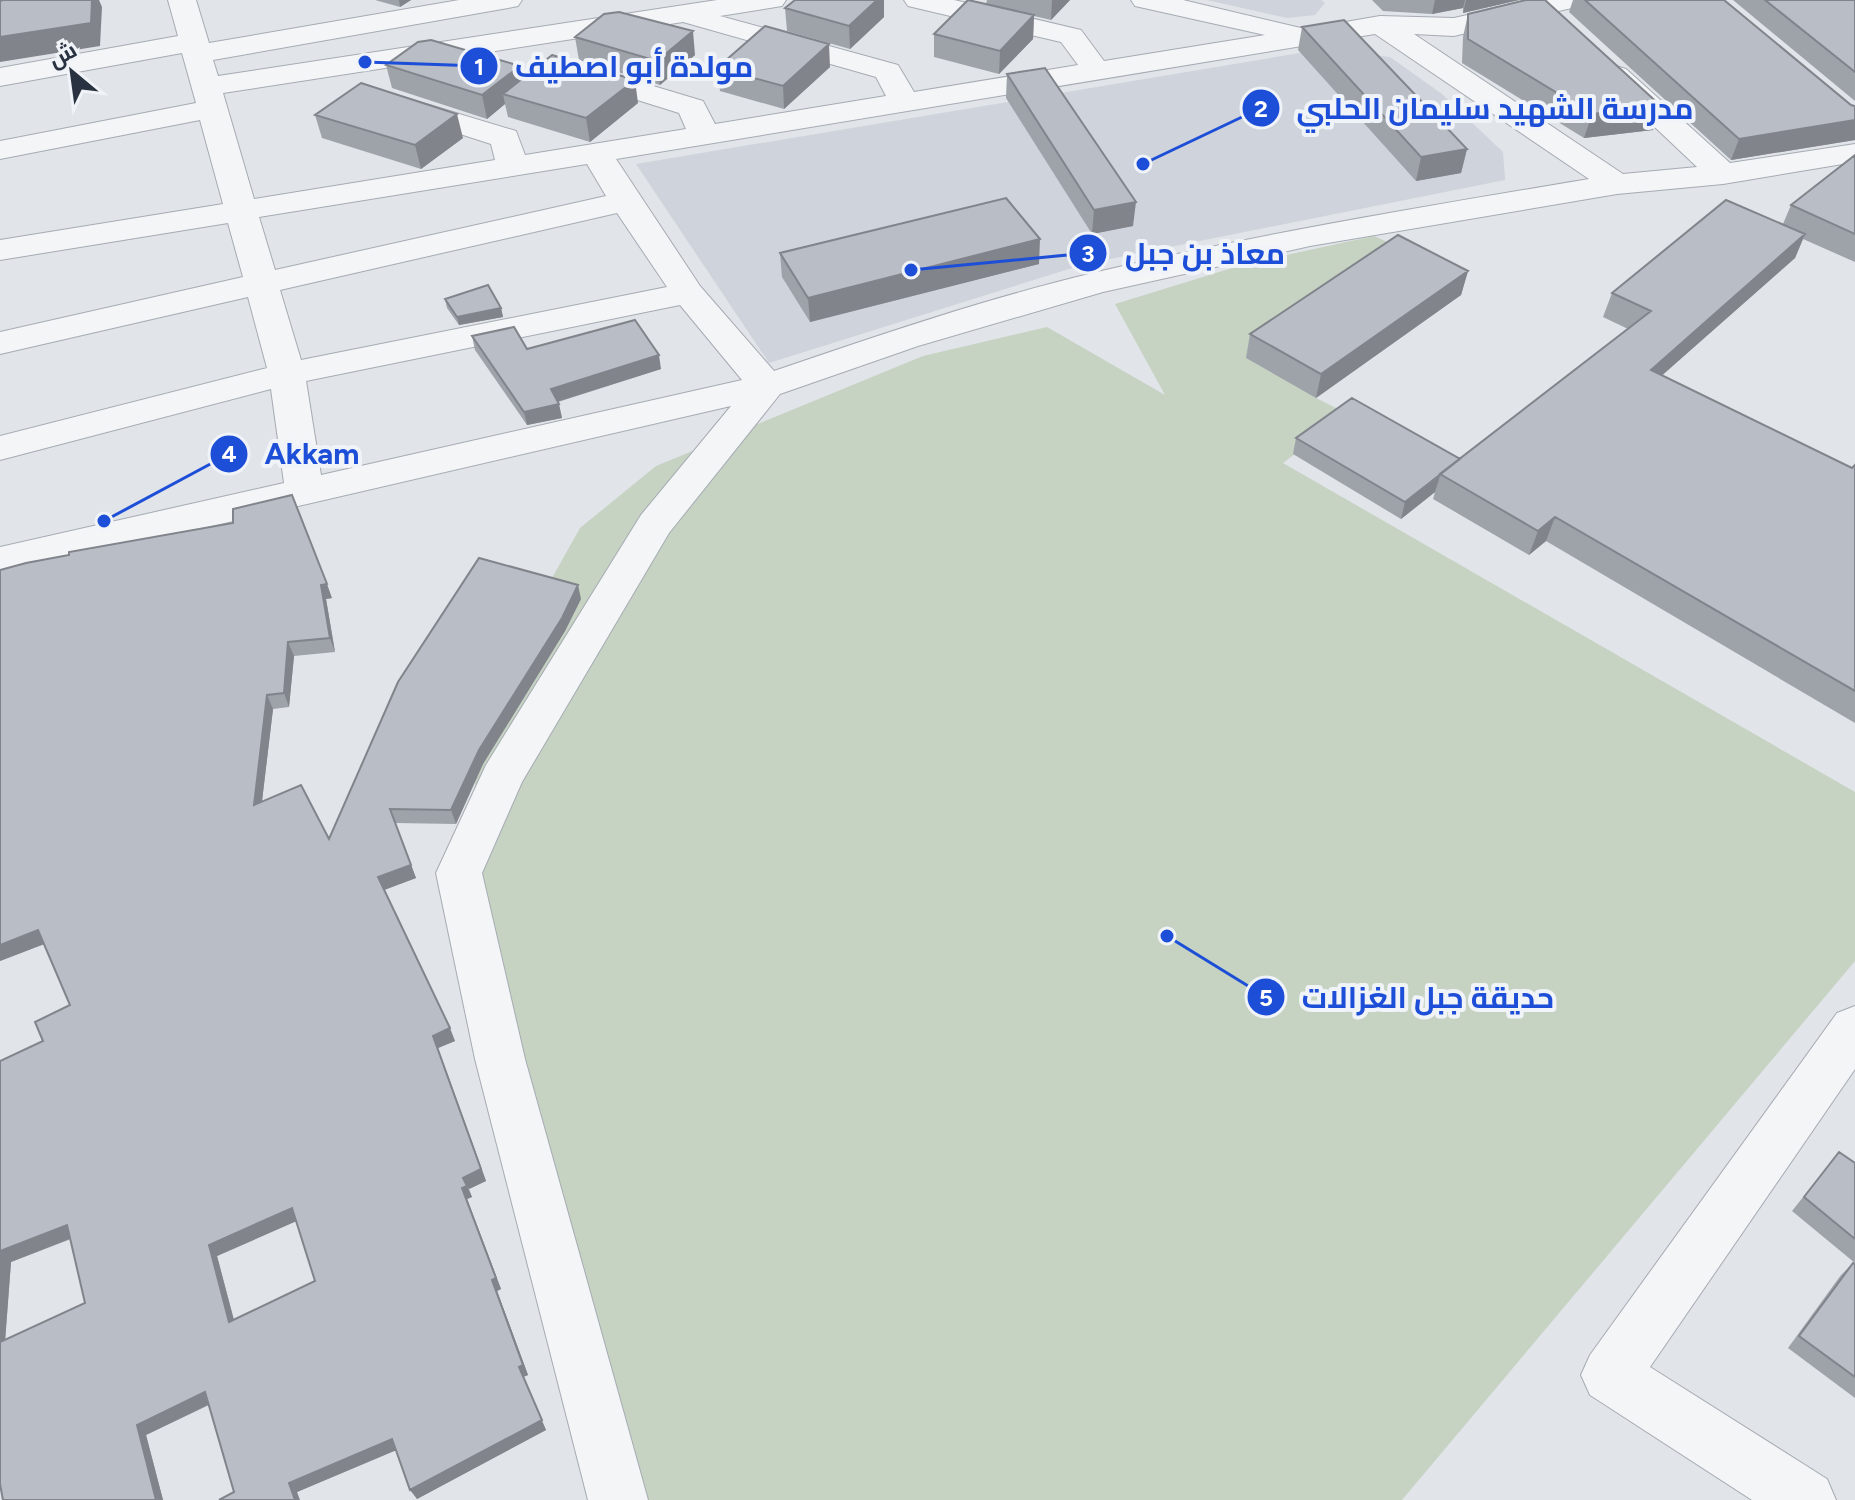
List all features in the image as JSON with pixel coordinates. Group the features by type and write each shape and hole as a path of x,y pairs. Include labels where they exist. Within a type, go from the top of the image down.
{"street":[{"path":"182,0 287,374 304,490"},
{"path":"0,77 508,0"},
{"path":"0,150 302,73 772,0"},
{"path":"918,0 1071,36 1098,73"},
{"path":"1145,0 1316,38"},
{"path":"1352,0 1380,25 1617,184"},
{"path":"0,250 1316,38 1380,25 1454,27 1553,8"},
{"path":"680,14 888,71 905,103"},
{"path":"486,44 692,107 704,135"},
{"path":"1598,58 1723,174"},
{"path":"302,73 505,138 513,166"},
{"path":"597,153 625,201 688,293 767,386"},
{"path":"0,561 767,386 906,338 1096,283 1310,236 1617,184 1723,174 1855,153"},
{"path":"0,343 625,201"},
{"path":"0,448 287,374 688,293"},
{"path":"618,1500 500,1059 459,873 502,777 655,524 767,386"},
{"path":"1806,1500 1610,1375 1855,1028"}],"shaded area":[{"path":"1207,0 1321,0 1325,3 1315,15 1287,18"},
{"path":"1324,49 1390,57 1442,94 1503,152 1505,180 1085,264 769,363 636,164"}],"green space":[{"path":"1374,236 1419,256 1316,398 1348,414 1283,463 1855,792 1855,961 1402,1500 638,1500 471,911 476,752 496,678 580,528 656,466 923,356 1047,327 1165,395 1115,304 1245,264"}],"building":[{"path":"92,0 91,23 0,37 0,1"},
{"path":"795,0 877,0 849,26 785,8"},
{"path":"968,0 1034,15 1000,51 934,34"},
{"path":"1526,0 1545,0 1661,106 1592,114 1468,39 1468,14"},
{"path":"1585,0 1724,0 1855,106 1855,120 1739,139"},
{"path":"1765,0 1855,0 1855,72"},
{"path":"619,12 693,31 657,61 575,37 604,14"},
{"path":"1344,20 1467,149 1421,157 1302,27"},
{"path":"765,26 829,44 783,86 717,68"},
{"path":"431,40 520,66 482,95 386,65 418,42"},
{"path":"552,55 635,80 586,118 503,94"},
{"path":"1045,68 1136,202 1094,210 1007,74"},
{"path":"361,83 457,114 415,145 315,115"},
{"path":"1855,155 1855,234 1791,205"},
{"path":"1006,198 1040,239 808,298 780,253"},
{"path":"1726,200 1805,234 1651,370 1852,468 1855,465 1855,691 1555,517 1538,531 1440,474 1651,311 1612,293"},
{"path":"1398,235 1468,271 1321,374 1250,334"},
{"path":"488,285 501,308 457,317 445,299"},
{"path":"635,320 659,355 551,389 559,404 524,412 472,336 514,327 527,349"},
{"path":"1352,398 1460,459 1405,502 1296,438"},
{"path":"292,495 327,584 321,585 330,638 288,642 284,693 267,695 254,805 301,785 329,839 398,682 479,558 578,585 562,618 479,750 451,810 390,809 411,865 378,877 450,1028 433,1036 481,1169 463,1178 467,1186 462,1188 496,1278 492,1280 523,1365 519,1367 542,1420 410,1490 392,1439 289,1483 295,1500 219,1500 234,1492 205,1392 137,1425 156,1500 3,1500 0,1484 0,1342 85,1303 67,1225 0,1251 0,1061 43,1041 35,1022 70,1005 38,930 0,945 0,570 69,555 69,552 233,523 233,509","holes":["292,1208 315,1281 229,1322 209,1245"]},
{"path":"1839,1152 1855,1163 1855,1239 1804,1197"},
{"path":"1855,1264 1855,1377 1799,1336"}],"place":[{"name":"مولدة أبو اصطيف","path":"365,62"},
{"name":"مدرسة الشهيد سليمان الحلبي","path":"1143,164"},
{"name":"معاذ بن جبل","path":"911,270"},
{"name":"Akkam","path":"104,521"},
{"name":"حديقة جبل الغزالات","path":"1167,936"}]}
